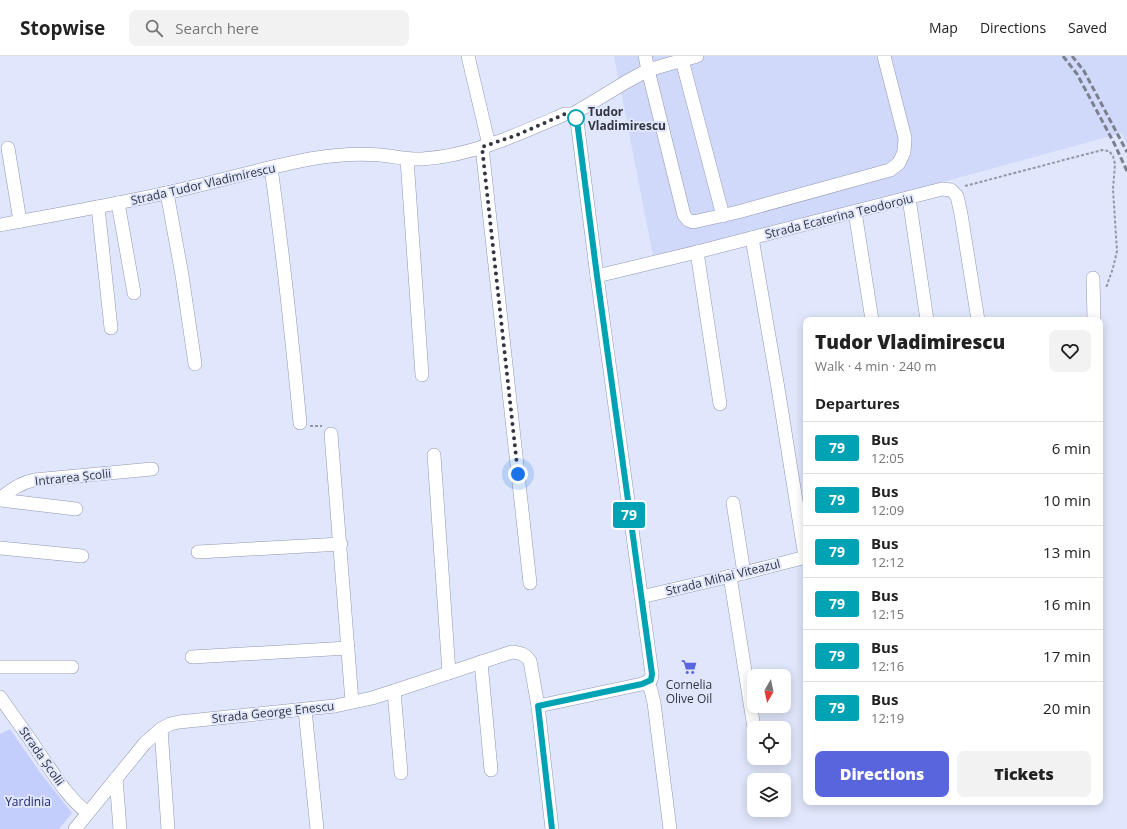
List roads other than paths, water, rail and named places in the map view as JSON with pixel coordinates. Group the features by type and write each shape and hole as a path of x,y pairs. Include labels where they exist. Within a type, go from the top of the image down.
{"street":[{"path":"468,56 486,146 530,583"},
{"path":"645,56 684,215 688,220 693,222 723,216 890,170 899,162 904,152 905,138 884,56"},
{"name":"Strada Tudor Vladimirescu","path":"0,225 167,193 271,168 336,155 380,155 420,160 438,158 486,146 517,135 565,114 573,114 648,70 697,56"},
{"path":"682,60 723,216"},
{"path":"552,829 538,706 647,683 651,680 652,668 641,597 577,121 573,114"},
{"path":"8,148 20,221"},
{"path":"407,159 422,375"},
{"path":"271,168 289,310 300,423"},
{"name":"Strada Ecaterina Teodoroiu","path":"597,276 909,198 942,190 951,190 957,196 962,214 978,317"},
{"path":"167,193 182,275 195,364"},
{"path":"909,198 927,317"},
{"path":"118,203 134,293"},
{"path":"98,207 111,328"},
{"path":"855,212 872,317"},
{"path":"752,238 803,539"},
{"path":"697,252 720,404"},
{"path":"1092,278 1094,317"},
{"path":"331,434 341,544 352,702"},
{"path":"434,455 449,673"},
{"name":"Intrarea Școlii","path":"0,500 16,486 34,480 152,469"},
{"path":"0,500 76,509"},
{"path":"733,503 744,573"},
{"path":"198,552 341,544"},
{"path":"0,548 82,556"},
{"name":"Strada Mihai Viteazul","path":"641,597 803,558"},
{"path":"730,576 753,721"},
{"path":"192,657 348,648"},
{"name":"Strada George Enescu","path":"74,829 145,743 161,729 170,724 335,706 394,691 512,652 526,655 530,661 538,706"},
{"path":"481,662 491,770"},
{"path":"0,666 72,667"},
{"path":"647,683 651,690 654,702 670,829"},
{"path":"394,691 401,773"},
{"name":"Strada Școlii","path":"0,697 58,780 76,802 88,813"},
{"path":"305,710 317,829"},
{"path":"161,729 168,829"},
{"path":"116,778 120,829"}],"railway":[{"path":"1063,56 1077,74 1114,143 1127,171"},
{"path":"1072,56 1084,71 1127,152"}],"place":[{"name":"Tudor Vladimirescu","path":"576,118"},
{"name":"Cornelia Olive Oil","path":"689,667"}],"park label":[{"name":"Yardinia","path":"28,801"}]}
